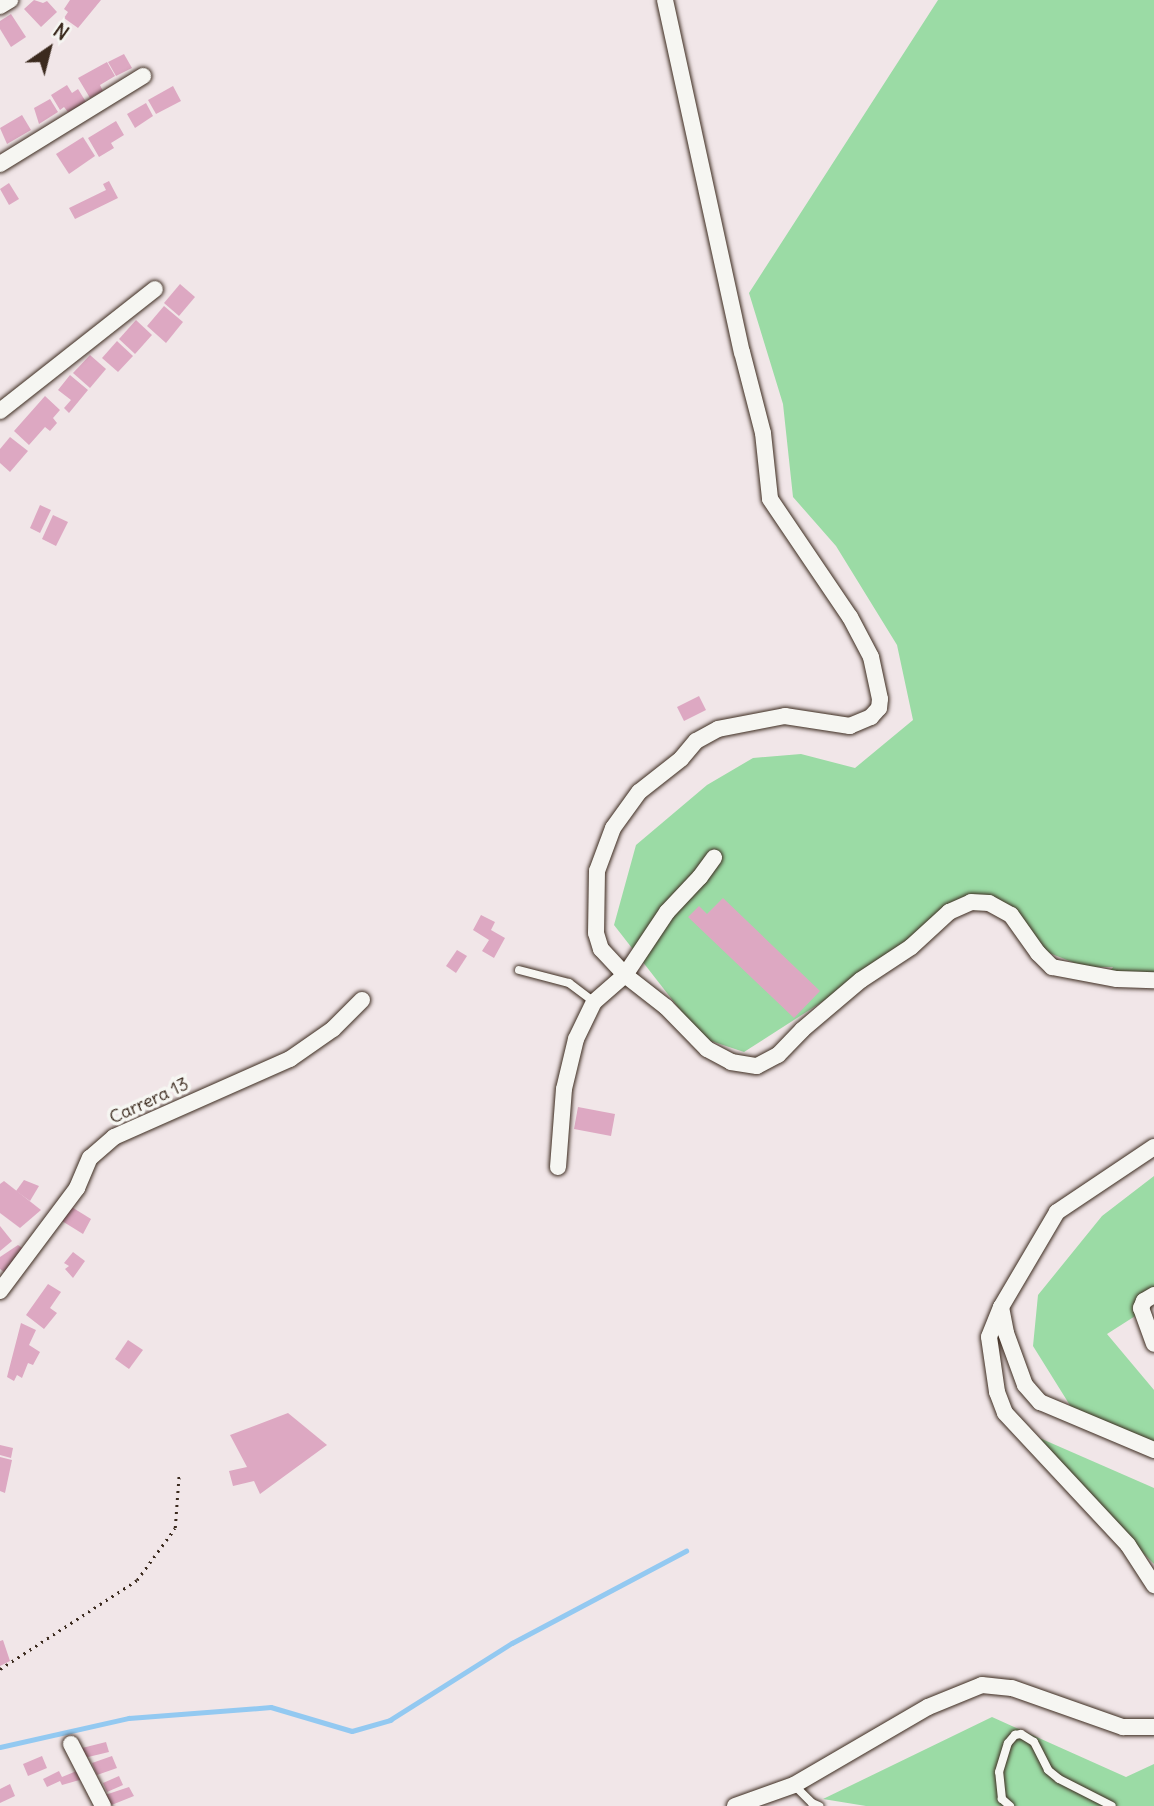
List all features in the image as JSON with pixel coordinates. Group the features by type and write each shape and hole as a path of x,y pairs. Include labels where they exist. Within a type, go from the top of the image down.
{"street":[{"path":"0,6 10,0"},
{"path":"665,0 742,352 764,433 770,499 850,617 871,657 880,699 879,708 871,717 850,726 785,716 718,729 696,741 681,759 639,792 613,828 597,871 596,933 601,949 625,975 666,1007 707,1049 731,1062 757,1066 778,1055 802,1030 861,980 911,947 950,912 971,902 989,903 1012,915 1038,953 1052,967 1117,979 1154,980"},
{"path":"0,164 143,76"},
{"path":"0,411 155,289"},
{"path":"558,1167 564,1089 576,1039 594,1002 625,975 667,912 714,858"},
{"name":"Carrera 13","path":"0,1291 77,1188 90,1157 114,1137 290,1059 332,1029 362,1000"},
{"path":"1154,1147 1057,1212 993,1320 989,1350 1005,1413 1128,1545 1154,1585"},
{"path":"1154,1294 1144,1301 1141,1308 1154,1344"},
{"path":"1001,1307 1006,1333 1025,1385 1040,1402 1154,1450"},
{"path":"735,1806 787,1788 928,1707 982,1685 1012,1688 1123,1727 1154,1727"},
{"path":"71,1744 103,1806"}],"lane":[{"path":"519,970 569,984 594,1002"},
{"path":"1010,1806 1002,1799 999,1772 1008,1743 1015,1735 1021,1734 1034,1742 1048,1770 1059,1779 1112,1806"},
{"path":"787,1788 819,1806"}],"path":[{"path":"0,1669 137,1580 175,1528 179,1473"}],"green space":[{"path":"938,0 1154,0 1154,978 1103,982 1113,967 1085,967 1039,949 992,898 941,910 889,959 744,1052 702,1038 614,925 636,845 707,785 753,758 801,754 855,768 913,720 897,645 836,546 793,497 783,404 749,293"},
{"path":"1154,1176 1154,1304 1107,1334 1154,1390 1154,1446 1076,1415 1033,1346 1038,1295 1102,1216"},
{"path":"1019,1429 1154,1488 1154,1564"},
{"path":"992,1717 1126,1777 1154,1764 1154,1806 866,1806 823,1799"}],"building":[{"path":"34,0 43,3 47,1 57,12 41,27 24,9"},
{"path":"70,0 101,0 78,28 64,18 68,12 64,9"},
{"path":"11,14 26,37 11,47 0,29 0,21"},
{"path":"124,54 132,68 116,76 108,62"},
{"path":"107,62 115,76 100,85 103,91 90,98 78,78"},
{"path":"67,85 72,93 78,89 86,102 68,112 64,107 60,110 51,95"},
{"path":"173,86 181,101 156,114 148,100"},
{"path":"50,99 58,112 39,124 34,108"},
{"path":"146,103 153,116 135,128 127,114"},
{"path":"22,115 31,130 7,144 0,128"},
{"path":"116,121 124,135 111,143 114,148 99,157 88,138"},
{"path":"83,137 95,156 69,174 56,154"},
{"path":"109,181 118,198 75,219 69,208 106,190 103,184"},
{"path":"9,183 19,199 9,205 0,189"},
{"path":"180,284 195,297 179,316 164,303"},
{"path":"164,306 183,322 166,343 147,326"},
{"path":"136,320 152,335 135,354 119,339"},
{"path":"117,341 133,356 118,372 102,358"},
{"path":"90,355 106,369 90,388 73,373"},
{"path":"70,375 88,390 69,413 64,408 71,400 58,390"},
{"path":"45,396 60,410 53,418 57,423 50,431 45,427 29,445 14,431"},
{"path":"10,437 28,451 10,472 0,463 0,449"},
{"path":"40,505 51,510 40,533 30,528"},
{"path":"53,515 68,522 56,546 42,539"},
{"path":"699,696 706,710 684,721 677,707"},
{"path":"723,898 820,991 794,1018 688,917 699,906 707,914"},
{"path":"481,915 495,922 491,930 505,938 494,958 482,951 489,940 473,930"},
{"path":"457,950 467,956 456,973 446,966"},
{"path":"578,1107 615,1114 611,1136 574,1129"},
{"path":"24,1180 39,1186 30,1201 16,1191"},
{"path":"4,1181 41,1210 20,1228 0,1213 0,1184"},
{"path":"70,1206 91,1219 83,1234 62,1221"},
{"path":"0,1226 12,1241 0,1251"},
{"path":"18,1245 28,1252 4,1272 0,1269 0,1257"},
{"path":"73,1252 85,1261 73,1278 65,1269 69,1266 64,1263"},
{"path":"48,1284 61,1292 50,1308 57,1313 44,1329 26,1315"},
{"path":"21,1323 36,1330 29,1345 40,1352 33,1365 28,1363 22,1378 17,1375 14,1381 7,1377"},
{"path":"128,1340 143,1350 129,1369 115,1359"},
{"path":"288,1413 327,1445 260,1494 254,1481 233,1486 229,1471 247,1467 230,1435"},
{"path":"0,1445 13,1448 11,1458 0,1455"},
{"path":"0,1457 12,1460 5,1493 0,1491"},
{"path":"3,1640 10,1661 0,1666 0,1641"},
{"path":"106,1742 109,1752 84,1758 82,1748"},
{"path":"42,1756 47,1768 28,1776 23,1764"},
{"path":"112,1756 117,1768 97,1775 92,1763"},
{"path":"79,1770 83,1779 62,1785 60,1781 47,1787 43,1779 59,1771 62,1777"},
{"path":"119,1776 123,1785 107,1792 103,1783"},
{"path":"10,1784 15,1796 0,1803 0,1789"},
{"path":"129,1787 134,1796 109,1806 105,1795"}],"waterway":[{"path":"0,1747 129,1718 271,1707 352,1731 390,1720 512,1643 686,1551"}]}
